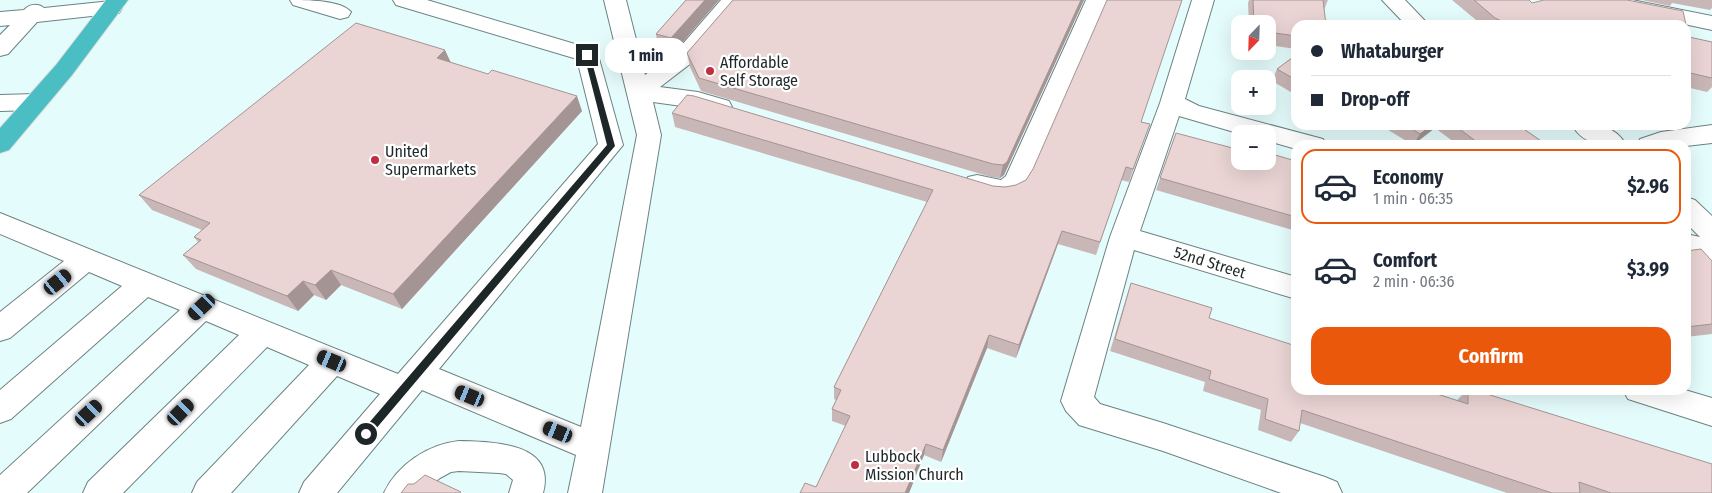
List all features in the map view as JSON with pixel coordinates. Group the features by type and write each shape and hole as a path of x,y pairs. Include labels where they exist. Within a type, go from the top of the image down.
{"highway":[{"path":"0,144 64,70 114,4"}],"street":[{"path":"301,0 340,12"},
{"path":"316,493 611,146 587,55 404,0"},
{"path":"585,493 649,135 615,0"},
{"path":"638,92 682,60 732,0"},
{"path":"953,177 991,188 1006,190 1016,182 1097,0"},
{"path":"1203,0 1172,104 1124,237 1077,401 1090,414 1164,437 1325,493"},
{"path":"1393,0 1413,20"},
{"path":"1600,0 1712,23"},
{"path":"3,34 37,8 114,4"},
{"path":"638,92 698,100 745,114"},
{"path":"0,103 36,102"},
{"path":"1172,104 1191,112 1295,140"},
{"path":"1592,130 1606,140"},
{"path":"1668,140 1712,134"},
{"path":"1691,212 1712,232"},
{"path":"0,223 332,361 410,382 593,446"},
{"name":"52nd Street","path":"1124,237 1291,287"},
{"path":"1691,245 1712,250"},
{"path":"0,330 86,259"},
{"path":"0,409 144,283"},
{"path":"4,493 202,307"},
{"path":"100,493 262,332"},
{"path":"209,493 332,361"},
{"path":"1656,395 1712,412"},
{"path":"401,493 408,482 424,469 452,457 486,457 513,460 523,467 529,479 526,493"}],"building":[{"path":"686,0 705,0 671,38 656,34"},
{"path":"733,0 1081,0 1007,162 1003,165 993,164 699,78 687,53"},
{"path":"1107,0 1182,0 1141,122 1150,124 1133,169 1126,167 1100,242 1062,231 1019,345 989,335 943,450 926,444 905,493 800,493 805,483 816,487 850,416 832,409 841,390 834,387 933,190 672,113 687,95 694,96 993,186 1005,187 1016,185 1026,180 1033,169"},
{"path":"1253,0 1323,0 1325,20 1291,20 1291,35 1276,33 1276,15 1254,15"},
{"path":"1474,0 1529,0 1532,3 1544,0 1627,0 1683,11 1685,20 1499,20"},
{"name":"United Supermarkets","path":"356,23 445,50 437,58 488,74 492,70 577,96 393,294 331,270 315,285 303,281 287,296 183,255 201,240 194,237 210,223 139,195"},
{"path":"1691,37 1712,42 1712,78 1691,73"},
{"path":"1291,59 1291,77 1277,69"},
{"path":"1414,130 1425,130 1420,134"},
{"path":"1461,130 1525,130 1540,140 1474,140"},
{"path":"1176,133 1231,148 1231,170 1276,170 1276,155 1291,160 1291,216 1160,178"},
{"path":"1701,249 1712,261 1712,324 1691,326 1691,250"},
{"path":"1131,283 1212,308 1209,318 1291,344 1291,395 1440,395 1468,404 1468,395 1490,395 1712,464 1712,493 1611,493 1579,482 1580,493 1552,493 1302,410 1299,431 1265,419 1268,399 1209,379 1211,371 1115,339"},
{"path":"425,475 461,492 401,493 408,484 414,484"}],"place":[{"name":"Affordable Self Storage","path":"710,71"},
{"name":"United Supermarkets","path":"375,160"},
{"name":"Lubbock Mission Church","path":"855,465"}],"route":[{"path":"366,434 611,146 587,55"}]}
